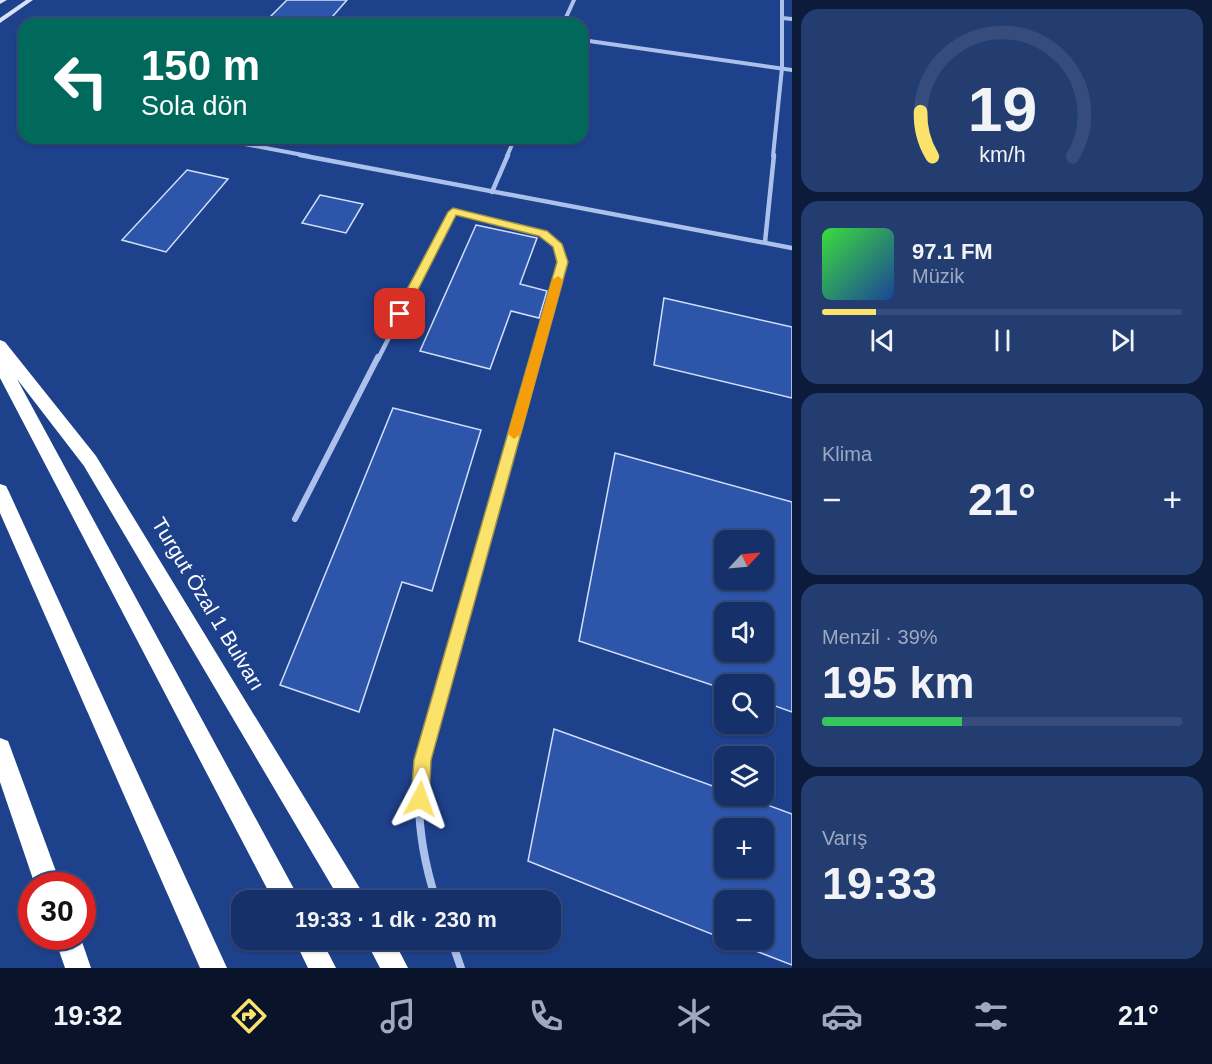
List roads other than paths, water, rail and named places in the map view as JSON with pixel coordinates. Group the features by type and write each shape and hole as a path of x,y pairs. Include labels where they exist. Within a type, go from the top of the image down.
{"highway":[{"name":"Turgut Özal 1 Bulvarı","path":"0,346 90,460 348,890"},
{"path":"0,362 76,510 156,654 281,890"},
{"path":"0,492 214,968"},
{"path":"0,749 43,872"},
{"path":"72,950 78,968"},
{"path":"313,950 323,968"},
{"path":"384,950 395,968"}],"main road":[{"path":"0,21 30,0"}],"street":[{"path":"566,18 574,0"},
{"path":"765,242 782,68 782,0"},
{"path":"782,18 792,19"},
{"path":"588,41 792,70"},
{"path":"244,144 792,248"},
{"path":"492,192 512,144"},
{"path":"295,519 453,212 543,234 558,246 563,262 423,760 419,818 428,877 433,890"},
{"path":"455,950 461,968"}]}
